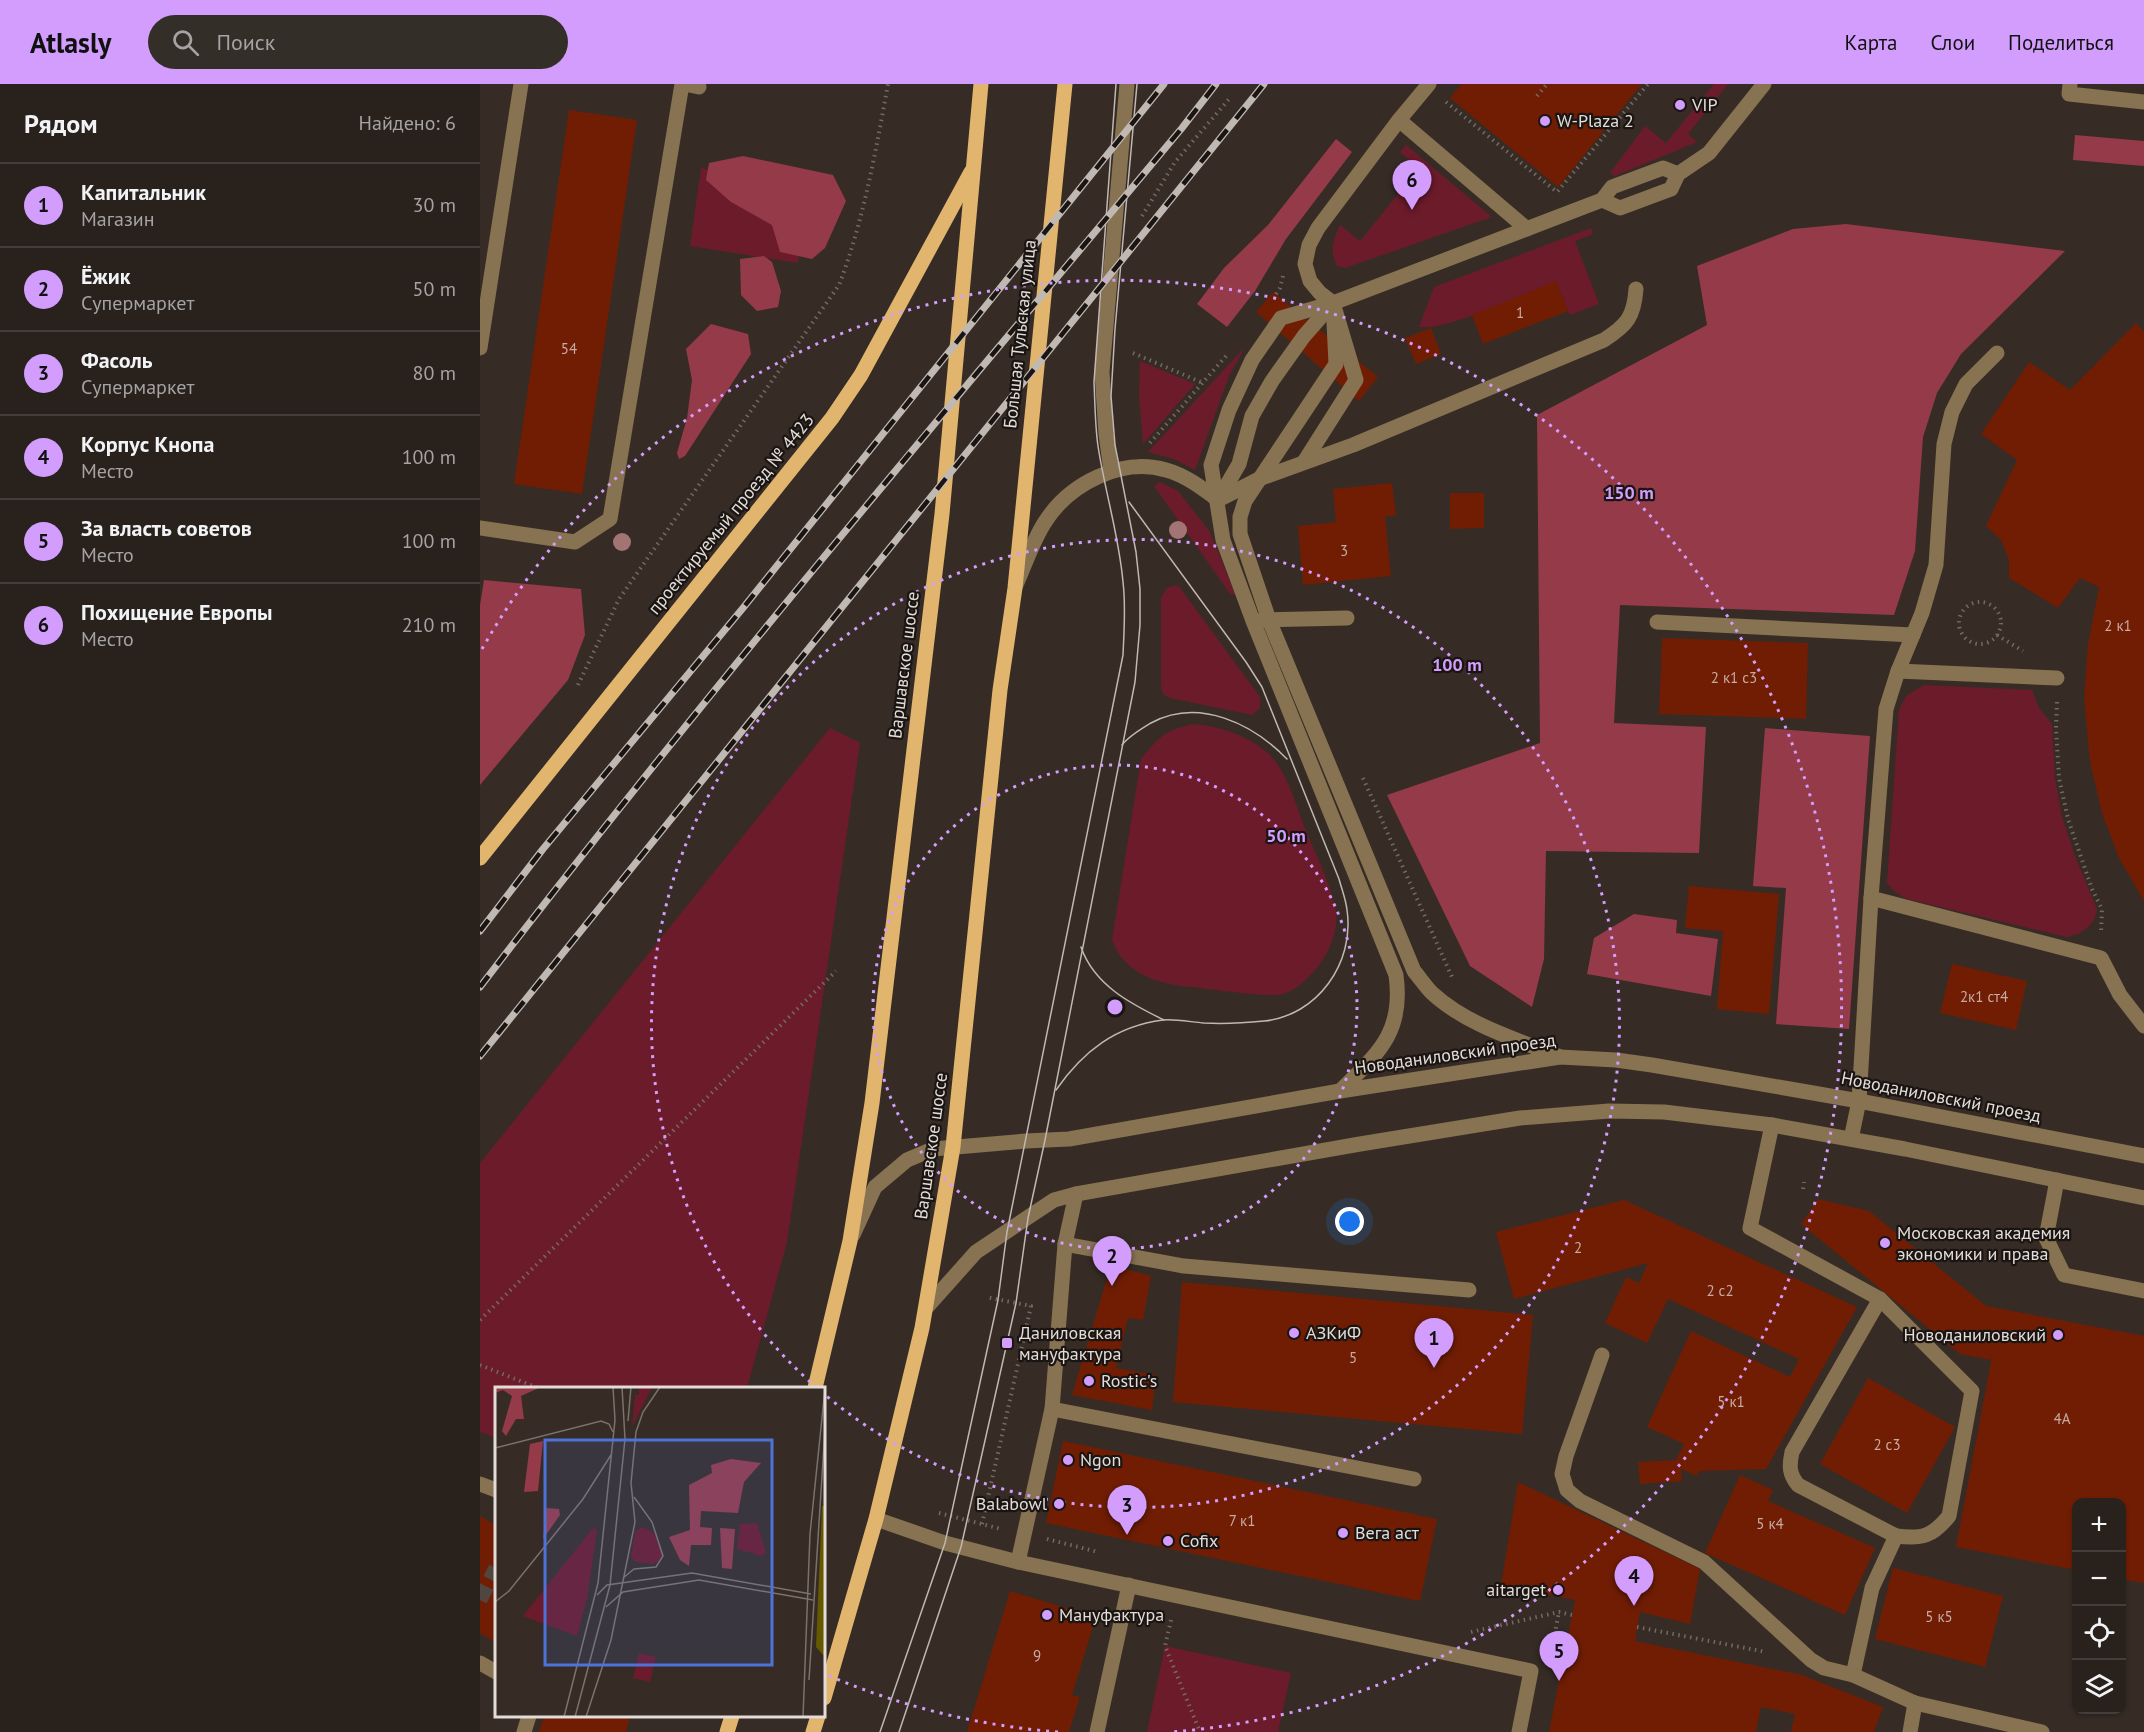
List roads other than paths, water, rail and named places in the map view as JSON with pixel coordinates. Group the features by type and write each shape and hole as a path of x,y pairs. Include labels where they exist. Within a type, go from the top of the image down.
{"main road":[{"path":"974,166 981,84"},
{"name":"Большая Тульская улица","path":"1015,588 1065,84"},
{"name":"Варшавское шоссе","path":"815,1387 850,1241 871,1111 942,514 974,166"},
{"name":"проектируемый проезд № 4423","path":"480,858 486,843 832,418 861,375 974,166"},
{"name":"Варшавское шоссе","path":"825,1695 876,1519 927,1307 953,1147 1000,690 1015,588"},
{"path":"727,1732 732,1717"},
{"path":"813,1732 818,1717"}],"street":[{"path":"480,348 521,84"},
{"path":"1111,471 1102,372 1127,84"},
{"path":"1304,462 1356,380 1333,303 1310,281 1305,264 1309,245 1318,228 1429,84"},
{"path":"1602,200 1620,208 1671,189 1678,174 1709,153 1764,84"},
{"path":"480,528 575,542 610,519 689,85"},
{"path":"2070,89 2144,102"},
{"path":"1399,120 1527,229"},
{"path":"1341,1091 1377,1054 1391,1033 1397,1013 1396,975 1253,621 1223,540 1211,465 1229,410 1252,360 1281,318 1333,303 1602,200 1612,187 1663,168 1678,174"},
{"path":"1218,500 1259,479 1353,445 1604,340 1628,321 1635,306 1636,289"},
{"path":"1218,500 1239,464 1252,416 1272,381 1304,336 1333,303"},
{"path":"1333,303 1336,364 1245,501 1240,517 1240,534 1269,620 1414,971 1431,992 1455,1011 1486,1027 1560,1057"},
{"path":"1851,1139 1859,1101 1871,898 1886,709 1898,671 1922,613 1936,565 1944,444 1952,412 1966,384 1997,353"},
{"path":"1015,588 1045,521 1070,493 1104,473 1139,467 1165,470 1193,482 1218,500"},
{"path":"1253,621 1347,618"},
{"path":"1657,622 1913,635"},
{"path":"1898,671 2057,678"},
{"path":"1871,898 2101,958 2120,995 2144,1026"},
{"name":"Новоданиловский проезд","path":"850,1241 875,1187 907,1160 933,1149 1026,1140 1069,1139 1341,1091 1560,1057 1616,1060 1652,1065 1859,1101 2144,1156"},
{"path":"927,1307 976,1252 1054,1200 1076,1194 1360,1144 1520,1118 1609,1111 1664,1112 1772,1125 2144,1198"},
{"path":"1772,1125 1750,1228 1880,1299 1972,1391 1949,1516 1937,1530 1918,1539 1896,1536 1798,1485 1791,1477 1789,1466 1792,1452 1880,1299"},
{"path":"2057,1180 2046,1238 2064,1275 2144,1291"},
{"path":"1018,1562 1052,1409 1065,1244 1076,1194"},
{"path":"1065,1244 1184,1266 1469,1290"},
{"path":"1602,1355 1566,1456 1562,1474 1567,1490 1580,1501 1704,1562 1811,1660 1824,1668 1853,1675 1915,1703 2042,1732"},
{"path":"1052,1409 1414,1479"},
{"path":"480,1484 495,1490"},
{"path":"876,1519 945,1543 1018,1562 1531,1671 1519,1732"},
{"path":"1853,1675 1872,1588 1896,1536"},
{"path":"1097,1732 1129,1585"},
{"path":"480,1663 495,1671"},
{"path":"1910,1732 1915,1703"},
{"path":"524,1732 529,1717"}],"tunnel":[{"path":"480,1600 495,1570"}],"tram line":[{"path":"880,1732 945,1543 998,1300 1007,1232 1123,655 1125,609 1123,582 1098,446 1094,382 1116,84"},
{"path":"899,1732 961,1547 1016,1303 1028,1218 1135,682 1140,625 1140,589 1136,552 1115,445 1111,396 1137,84"},
{"path":"1056,1090 1089,1052 1130,1028 1163,1020 1204,1023 1264,1021 1283,1017 1300,1009 1316,998 1328,984 1345,949 1348,930 1346,906 1339,879 1262,687 1129,502"},
{"path":"1122,745 1151,723 1169,716 1188,713 1206,714 1242,725 1273,746 1287,759"},
{"path":"1081,947 1087,960 1104,983 1127,1000 1164,1020"}],"railway":[{"path":"480,931 543,849 743,608 1164,84"},
{"path":"480,987 565,877 739,661 1182,128 1216,84"},
{"path":"480,1056 1264,84"}],"place":[{"name":"VIP","path":"1680,105"},
{"name":"W-Plaza 2","path":"1545,121"},
{"name":"Похищение Европы","path":"1412,210"},
{"name":"Московская академия экономики и права","path":"1885,1243"},
{"name":"Ёжик","path":"1112,1286"},
{"name":"АЗКиФ","path":"1294,1333"},
{"name":"Новоданиловский","path":"2058,1335"},
{"name":"Даниловская мануфактура","path":"1007,1343"},
{"name":"Капитальник","path":"1434,1368"},
{"name":"Rostic's","path":"1089,1381"},
{"name":"Ngon","path":"1068,1460"},
{"name":"Balabowl","path":"1059,1504"},
{"name":"Вега аст","path":"1343,1533"},
{"name":"Фасоль","path":"1127,1535"},
{"name":"Cofix","path":"1168,1541"},
{"name":"aitarget","path":"1558,1590"},
{"name":"Корпус Кнопа","path":"1634,1606"},
{"name":"Мануфактура","path":"1047,1615"},
{"name":"За власть советов","path":"1559,1681"}]}
